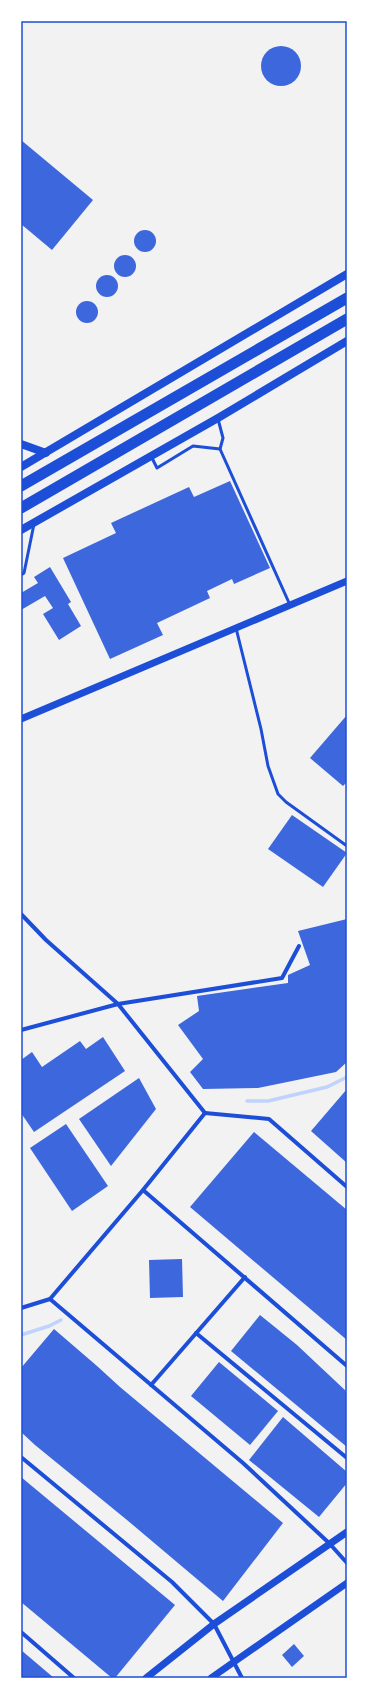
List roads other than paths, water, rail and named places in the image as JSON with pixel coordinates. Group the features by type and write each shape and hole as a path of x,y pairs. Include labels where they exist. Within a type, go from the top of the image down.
{"highway":[{"path":"21,486 347,298"},
{"path":"21,508 347,319"}],"main road":[{"path":"21,467 347,274"},
{"path":"21,530 150,455 218,418 347,341"},
{"path":"21,444 46,453"}],"street":[{"path":"21,719 347,581"},
{"path":"21,914 46,940 118,1004 205,1113 269,1119 347,1187"},
{"path":"21,1030 118,1004 282,978 299,946"},
{"path":"21,1308 50,1299 143,1190 205,1113"},
{"path":"143,1190 347,1366"},
{"path":"151,1385 244,1277"},
{"path":"50,1299 243,1463 329,1543 347,1563"},
{"path":"196,1333 347,1458"},
{"path":"21,1457 172,1582 214,1624 232,1662 242,1678"},
{"path":"146,1678 214,1624 347,1532"},
{"path":"211,1678 232,1662 347,1584"},
{"path":"21,1632 74,1678"}],"lane":[{"path":"218,418 223,438 220,450 290,605"},
{"path":"150,455 157,468 193,446 220,450"},
{"path":"21,575 24,574 34,522"},
{"path":"236,628 268,766 278,794 286,802 347,846"}],"waterway":[{"path":"247,1101 268,1101 327,1087 347,1077"},
{"path":"21,1335 49,1326 61,1320"}]}
